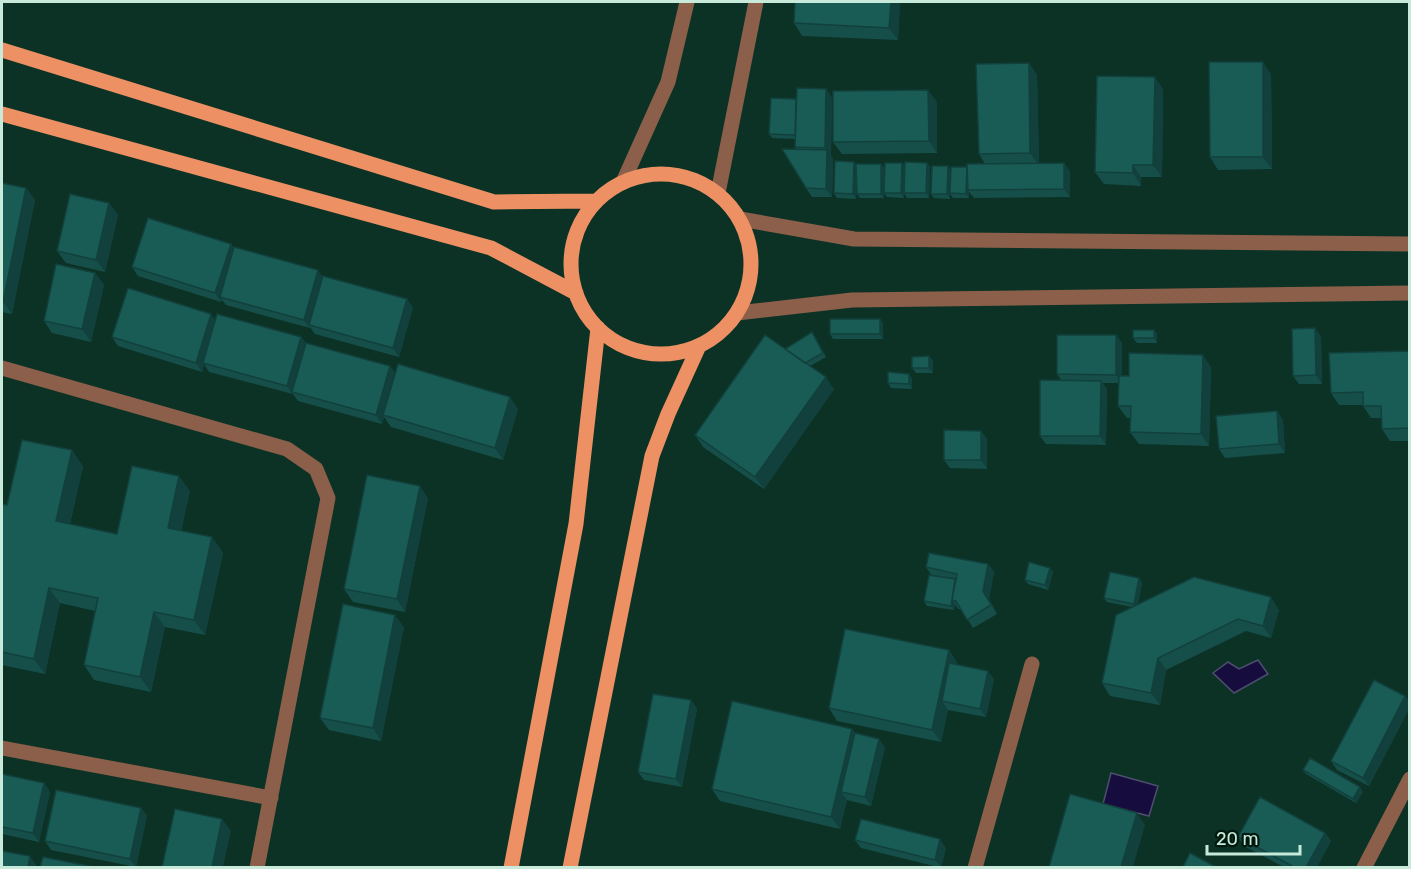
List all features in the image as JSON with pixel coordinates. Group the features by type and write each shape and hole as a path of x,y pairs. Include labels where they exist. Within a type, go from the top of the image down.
{"main road":[{"path":"2,50 494,202 596,201"},
{"path":"2,114 491,248 576,294"},
{"path":"672,174 696,181 718,193 740,219 749,242 752,266 748,291 737,314 720,332 699,346 672,353 645,353 620,344 598,328 584,312 576,294 570,269 573,244 581,221 596,201 623,182 647,175 672,174"},
{"path":"511,867 576,524 598,328"},
{"path":"570,867 652,456 699,346"}],"street":[{"path":"623,182 668,82 687,2"},
{"path":"718,193 756,2"},
{"path":"740,219 854,239 1410,244"},
{"path":"737,314 852,300 1410,294"},
{"path":"2,368 287,449 316,469 328,498 257,867"},
{"path":"975,867 1032,664"},
{"path":"2,748 271,798"},
{"path":"1364,867 1410,779"}],"shaded area":[{"path":"1258,660 1268,674 1234,693 1213,673 1228,662 1239,669"},
{"path":"1111,773 1158,786 1149,816 1103,804"}],"building":[{"path":"795,2 891,2 889,28 794,23"},
{"path":"1209,62 1263,62 1263,157 1210,157"},
{"path":"1029,63 1030,153 979,154 976,64"},
{"path":"1097,76 1155,77 1153,165 1133,165 1133,173 1095,172"},
{"path":"797,88 826,89 825,148 795,147"},
{"path":"928,90 929,141 833,142 833,91"},
{"path":"771,98 796,99 795,135 769,134"},
{"path":"782,149 827,150 826,189 806,188"},
{"path":"835,161 854,162 853,194 834,193"},
{"path":"905,162 927,163 926,193 904,193"},
{"path":"885,163 902,163 901,193 884,193"},
{"path":"1064,163 1064,189 968,190 967,164"},
{"path":"856,164 881,164 881,194 857,194"},
{"path":"932,166 948,166 947,194 931,194"},
{"path":"951,167 967,167 966,194 950,193"},
{"path":"2,183 26,188 3,302 2,301"},
{"path":"70,194 109,203 96,260 57,251"},
{"path":"148,218 231,244 215,293 132,267"},
{"path":"234,247 318,270 304,320 220,297"},
{"path":"56,264 95,273 82,329 44,321"},
{"path":"323,276 407,299 393,348 309,325"},
{"path":"128,288 211,314 196,363 112,337"},
{"path":"217,314 301,337 287,386 203,363"},
{"path":"830,319 880,319 880,334 830,334"},
{"path":"1315,328 1316,375 1293,376 1292,329"},
{"path":"1133,330 1154,330 1154,338 1133,338"},
{"path":"812,332 823,353 805,363 785,349"},
{"path":"765,335 826,377 755,477 695,435"},
{"path":"1057,335 1116,335 1116,375 1057,374"},
{"path":"306,343 390,366 376,415 292,392"},
{"path":"1410,351 1410,428 1382,429 1381,406 1363,406 1363,392 1331,393 1329,353"},
{"path":"1129,353 1203,355 1201,434 1130,432 1131,406 1118,406 1119,376 1129,376"},
{"path":"929,356 929,368 912,368 912,357"},
{"path":"398,364 510,397 495,448 383,415"},
{"path":"888,372 909,374 909,384 888,383"},
{"path":"1040,380 1101,381 1100,436 1040,436"},
{"path":"1277,411 1279,444 1219,449 1216,416"},
{"path":"944,430 981,431 981,460 944,460"},
{"path":"22,440 72,450 56,521 117,534 132,466 179,476 168,528 212,537 194,620 154,612 140,677 84,665 98,598 49,588 34,659 2,652 2,504 7,505"},
{"path":"367,475 420,486 397,599 344,589"},
{"path":"929,553 988,564 983,591 991,605 967,620 956,601 952,600 957,574 926,567"},
{"path":"1029,562 1050,568 1045,585 1025,580"},
{"path":"1110,572 1139,578 1134,604 1104,598"},
{"path":"929,575 955,579 951,606 924,601"},
{"path":"1194,577 1271,597 1263,626 1238,619 1158,658 1151,693 1102,683 1116,615"},
{"path":"343,604 395,615 373,728 320,718"},
{"path":"845,629 949,650 932,730 829,708"},
{"path":"949,663 988,671 980,709 942,701"},
{"path":"1374,680 1405,696 1363,778 1331,761"},
{"path":"653,694 691,700 676,779 638,772"},
{"path":"732,701 852,729 831,817 712,789"},
{"path":"855,733 879,739 865,797 841,792"},
{"path":"1310,758 1360,787 1353,799 1303,770"},
{"path":"2,774 44,783 33,833 2,827"},
{"path":"56,790 141,808 130,859 45,841"},
{"path":"1070,794 1137,813 1121,867 1049,867"},
{"path":"1260,797 1325,833 1306,867 1294,867 1238,837"},
{"path":"175,809 222,819 212,867 162,867"},
{"path":"861,819 940,839 935,860 855,840"},
{"path":"2,851 30,856 28,867 2,867"},
{"path":"1190,853 1216,867 1183,867"},
{"path":"43,857 94,867 40,867"}]}
